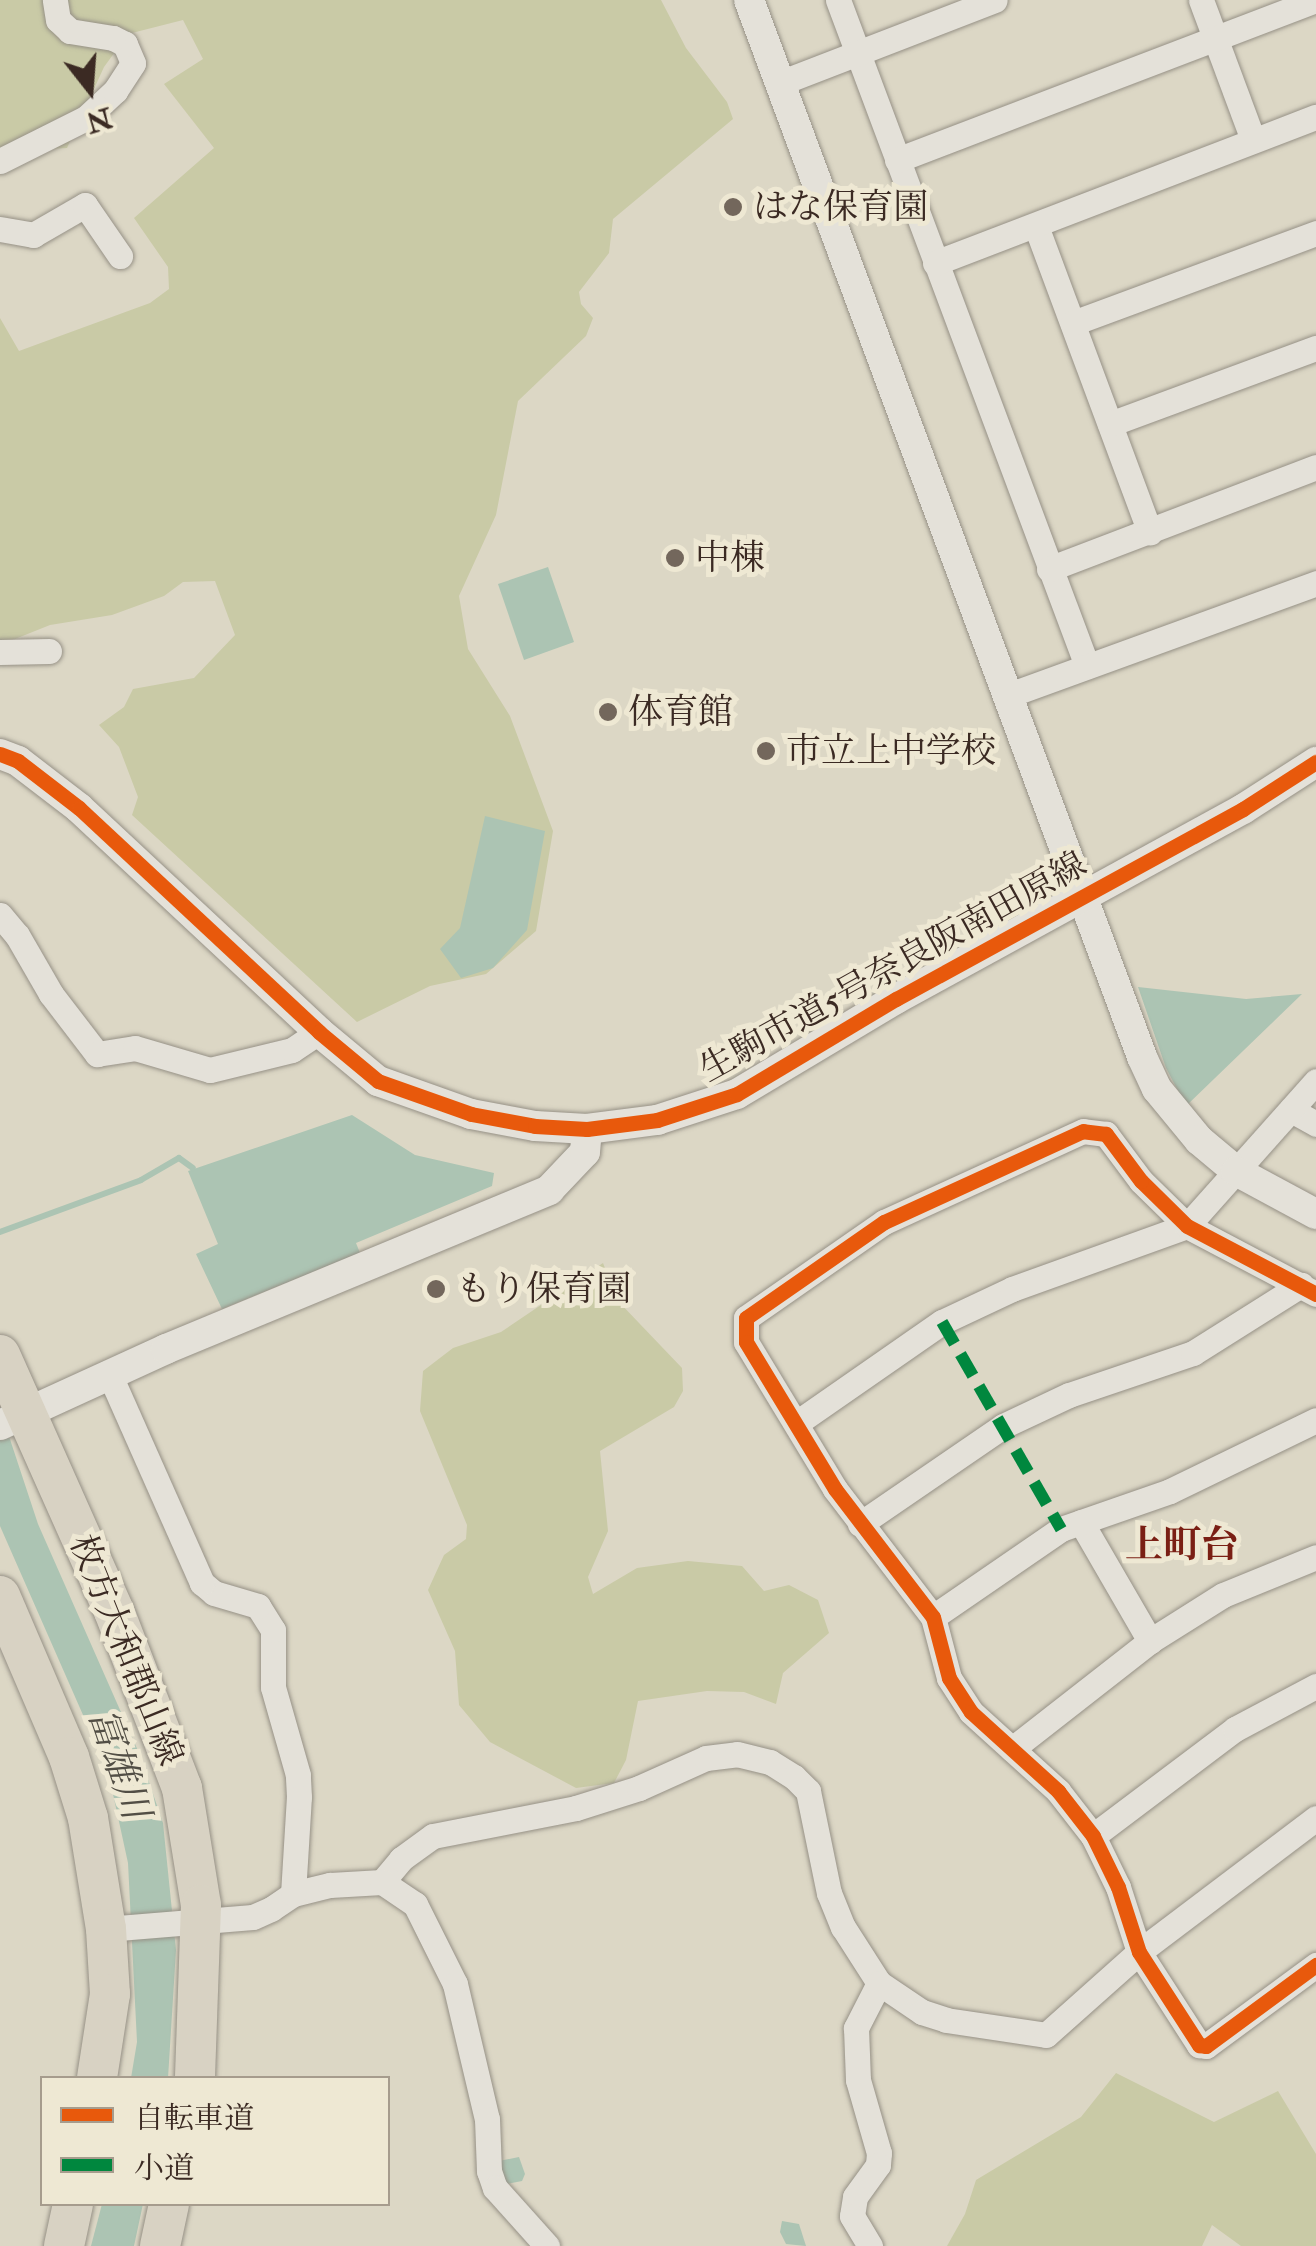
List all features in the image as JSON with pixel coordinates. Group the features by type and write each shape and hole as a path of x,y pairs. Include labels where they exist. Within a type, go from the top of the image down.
{"main road":[{"name":"枚方大和郡山線","path":"0,1355 12,1420 114,1611 182,1788 202,1905 198,1922 195,2076"},
{"path":"0,1596 69,1757 88,1818 106,1929 110,1994 97,2076"},
{"path":"64,2246 72,2206"},
{"path":"160,2246 169,2206"}],"street":[{"path":"0,161 86,118 115,90 133,63 124,44 113,38 70,31 58,20 55,0"},
{"path":"749,0 1158,1089 1177,1118 1236,1171 1316,1214"},
{"path":"838,0 1087,666"},
{"path":"780,82 995,0"},
{"path":"1201,0 1253,140"},
{"path":"897,160 1315,0"},
{"path":"935,264 1316,116"},
{"path":"0,229 33,235 85,205 120,256"},
{"path":"1036,226 1150,532"},
{"path":"1072,324 1316,233"},
{"path":"1110,424 1316,348"},
{"path":"1049,569 1316,466"},
{"path":"1008,694 1316,582"},
{"path":"0,652 49,651"},
{"name":"生駒市道5号奈良阪南田原線","path":"0,754 18,760 79,808 318,1032 378,1081 472,1114 536,1126 587,1130 657,1120 736,1094 896,998 1243,810 1316,762"},
{"path":"0,915 17,935 51,994 97,1054 136,1048 210,1070 292,1050 318,1032"},
{"path":"798,1422 942,1322 1012,1289 1187,1226 1316,1080"},
{"path":"1291,1110 1316,1124"},
{"path":"12,1420 550,1190 585,1152 587,1130"},
{"path":"1308,1289 1187,1226 1141,1181 1106,1134 1083,1130 884,1222 746,1318 746,1342 860,1524 906,1576 932,1617 949,1678 971,1712 1058,1791 1093,1836 1118,1886 1139,1952 1199,2045 1206,2046 1316,1965"},
{"path":"860,1524 1003,1426 1070,1395 1193,1353 1308,1289"},
{"path":"110,1375 202,1584 214,1593 258,1606 273,1630 273,1687 298,1775 293,1894"},
{"path":"932,1617 1016,1558 1081,1522 1170,1491 1316,1420"},
{"path":"1081,1522 1150,1641"},
{"path":"1012,1749 1150,1641 1223,1595 1316,1557"},
{"path":"1093,1836 1235,1729 1316,1686"},
{"path":"382,1882 401,1860 433,1836 576,1808 639,1788 706,1758 737,1754 770,1762 808,1792 829,1892 843,1927 878,1983 922,2012 946,2020 1046,2035 1139,1952 1316,1818"},
{"path":"106,1929 253,1916 293,1894 330,1885 382,1882 415,1904 455,1984 487,2119 489,2171 495,2188 548,2246"},
{"path":"870,2246 852,2216 854,2197 878,2165 879,2153 858,2080 856,2028 878,1983"}],"shaded area":[{"path":"0,0 661,0 686,48 727,102 733,119 613,219 609,253 579,292 581,304 593,318 586,336 518,401 496,515 459,596 468,649 510,716 553,831 536,931 486,974 430,986 357,1022 132,815 138,797 119,747 99,725 124,707 133,689 194,678 235,635 215,581 183,582 164,596 112,615 50,625 0,645 0,318 19,351 150,303 169,289 168,267 134,218 214,148 164,84 203,59 183,20 128,34 104,67 67,148 0,151"},
{"path":"603,1263 618,1301 682,1368 683,1391 674,1407 600,1451 608,1531 588,1577 593,1594 637,1568 688,1561 742,1566 764,1591 789,1585 818,1600 829,1633 783,1673 776,1704 744,1692 707,1691 638,1701 626,1760 614,1783 576,1788 490,1742 459,1705 455,1651 428,1590 444,1555 466,1539 467,1525 420,1411 423,1371 453,1348 501,1332"},
{"path":"1116,2073 1214,2122 1278,2091 1316,2154 1316,2246 1241,2246 1212,2225 1202,2246 947,2246 965,2214 976,2180 1081,2117"}],"water":[{"path":"548,567 574,642 524,660 498,584"},
{"path":"485,816 545,831 527,930 493,968 461,978 440,949 460,928"},
{"path":"1138,987 1246,999 1302,994 1186,1106 1166,1068"},
{"path":"352,1115 415,1155 494,1173 492,1186 356,1243 360,1253 222,1309 196,1254 218,1244 188,1171"},
{"name":"富雄川","path":"0,1409 38,1524 139,1753 163,1823 176,1950 168,2076 131,2076 137,2042 128,1863 113,1794 94,1740 0,1526"},
{"path":"519,2157 525,2174 522,2181 506,2184 499,2161"},
{"path":"101,2206 143,2206 134,2246 91,2246"},
{"path":"782,2221 799,2224 806,2246 786,2244 780,2232"}],"waterway":[{"path":"0,1232 141,1180 179,1158 193,1168"}],"marked path":[{"path":"942,1322 1061,1529"}],"cycle path":[{"path":"0,754 18,761 79,808 319,1032 378,1081 471,1114 535,1126 587,1129 657,1120 737,1094 896,999 1243,809 1316,762"},
{"path":"1316,1294 1187,1226 1141,1181 1106,1134 1083,1131 884,1222 746,1318 746,1342 835,1489 933,1617 949,1678 971,1712 1058,1791 1093,1836 1118,1887 1139,1952 1199,2045 1206,2046 1316,1965"}],"place":[{"name":"はな保育園","path":"733,207"},
{"name":"中棟","path":"675,558"},
{"name":"体育館","path":"608,712"},
{"name":"市立上中学校","path":"766,751"},
{"name":"もり保育園","path":"436,1289"}],"district":[{"name":"上町台","path":"1182,1546"}]}
